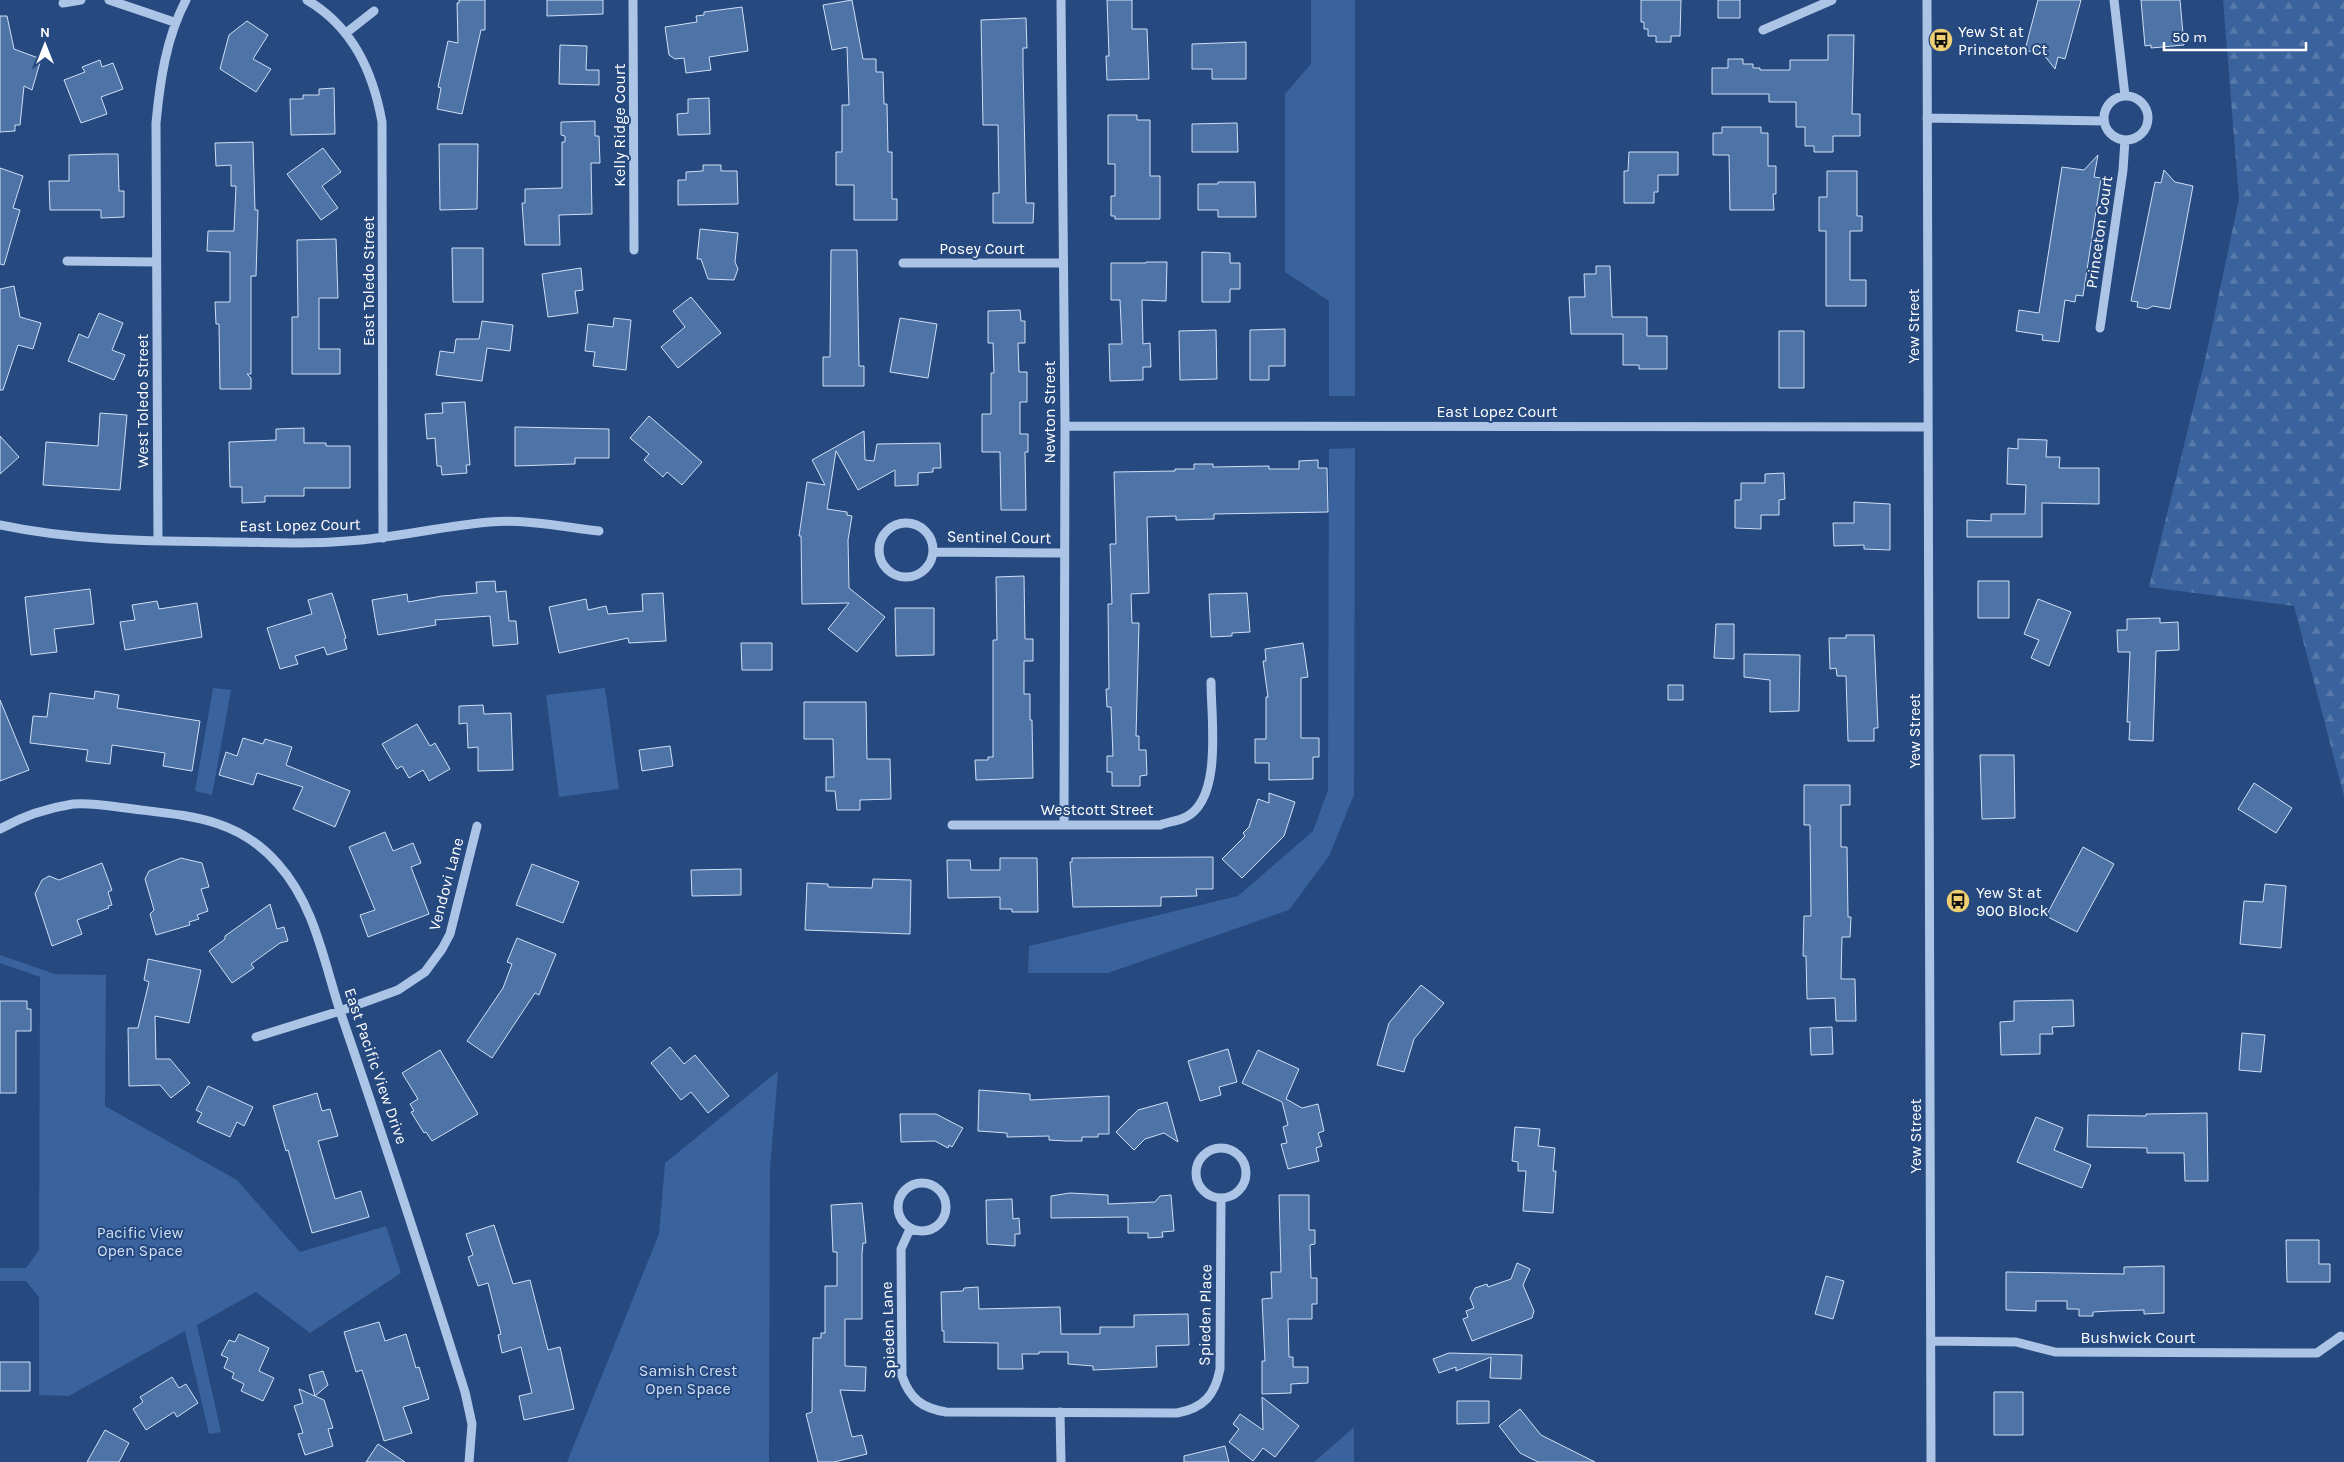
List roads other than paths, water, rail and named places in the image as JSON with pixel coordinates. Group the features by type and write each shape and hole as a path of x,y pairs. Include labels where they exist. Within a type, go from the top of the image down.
{"street":[{"path":"63,3 81,0"},
{"path":"109,0 174,22"},
{"name":"West Toledo Street","path":"158,541 156,123 159,90 174,22 186,0"},
{"name":"East Toledo Street","path":"307,0 328,15 346,33 363,59 372,81 382,122 383,538"},
{"name":"Kelly Ridge Court","path":"633,0 634,250"},
{"name":"Newton Street","path":"1060,0 1065,426 1064,825"},
{"path":"1763,30 1832,0"},
{"name":"Yew Street","path":"1927,0 1931,1462"},
{"path":"2114,0 2125,96"},
{"path":"346,33 374,11"},
{"path":"2125,96 2135,98 2143,104 2148,114 2148,124 2139,136 2125,140 2115,138 2108,131 2104,122 2105,112 2109,104 2125,96"},
{"path":"1927,118 2104,122"},
{"name":"Princeton Court","path":"2100,328 2123,170 2125,140"},
{"path":"67,261 156,262"},
{"name":"Posey Court","path":"903,263 1062,263"},
{"name":"East Lopez Court","path":"1065,426 1928,428"},
{"name":"East Lopez Court","path":"0,525 50,534 96,539 330,543 383,538 490,522 512,522 599,530"},
{"name":"Sentinel Court","path":"908,522 924,529 930,535 934,552 926,569 918,575 909,577 891,573 879,558 878,549 880,540 891,526 908,522"},
{"name":"Sentinel Court","path":"934,552 1064,553"},
{"name":"Westcott Street","path":"952,825 1160,825 1187,817 1204,800 1212,775 1211,682"},
{"name":"East Pacific View Drive","path":"0,828 38,812 60,806 87,803 208,819 243,833 262,848 291,880 304,902 392,1160 465,1392 472,1424 469,1462"},
{"name":"Vendovi Lane","path":"256,1037 340,1011 398,990 412,982 433,961 450,934 478,826"},
{"path":"1221,1148 1231,1150 1239,1156 1244,1164 1246,1173 1244,1183 1239,1191 1231,1197 1221,1198 1212,1197 1204,1191 1198,1183 1196,1169 1203,1156 1211,1150 1221,1148"},
{"path":"913,1184 932,1185 940,1191 945,1199 944,1218 939,1225 931,1230 921,1232 910,1229 899,1216 897,1207 899,1197 913,1184"},
{"name":"Spieden Place","path":"1060,1412 1177,1413 1192,1410 1211,1394 1218,1382 1220,1369 1221,1198"},
{"name":"Spieden Lane","path":"910,1229 901,1250 902,1376 907,1390 917,1403 946,1412 1060,1412"},
{"name":"Bushwick Court","path":"1931,1340 2016,1342 2055,1352 2316,1353 2341,1336"},
{"path":"1060,1412 1061,1462"}],"place":[{"name":"Yew St at Princeton Ct","path":"1941,40"},
{"name":"Yew St at 900 Block","path":"1958,901"}],"park label":[{"name":"Pacific View Open Space","path":"140,1241"},
{"name":"Samish Crest Open Space","path":"688,1379"}]}
